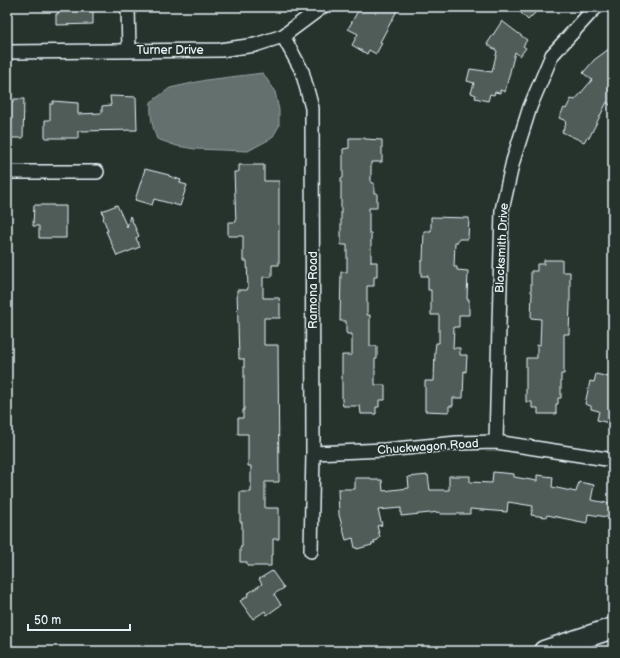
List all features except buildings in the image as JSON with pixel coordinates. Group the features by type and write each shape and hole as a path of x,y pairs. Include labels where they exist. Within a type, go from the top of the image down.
{"main road":[{"path":"544,651 613,628"}],"street":[{"path":"128,7 129,51"},
{"name":"Turner Drive","path":"7,52 220,50 255,45 283,36 322,7"},
{"name":"Blacksmith Drive","path":"496,442 502,210 513,161 530,107 552,55 597,7"},
{"name":"Ramona Road","path":"283,36 302,71 312,108 313,453 311,551"},
{"path":"7,172 97,172"},
{"name":"Chuckwagon Road","path":"313,453 385,450 457,442 496,442 613,460"}],"shaded area":[{"path":"263,73 275,92 279,110 279,126 272,138 248,151 195,149 177,146 157,139 152,120 151,102 170,88 206,80"}]}
